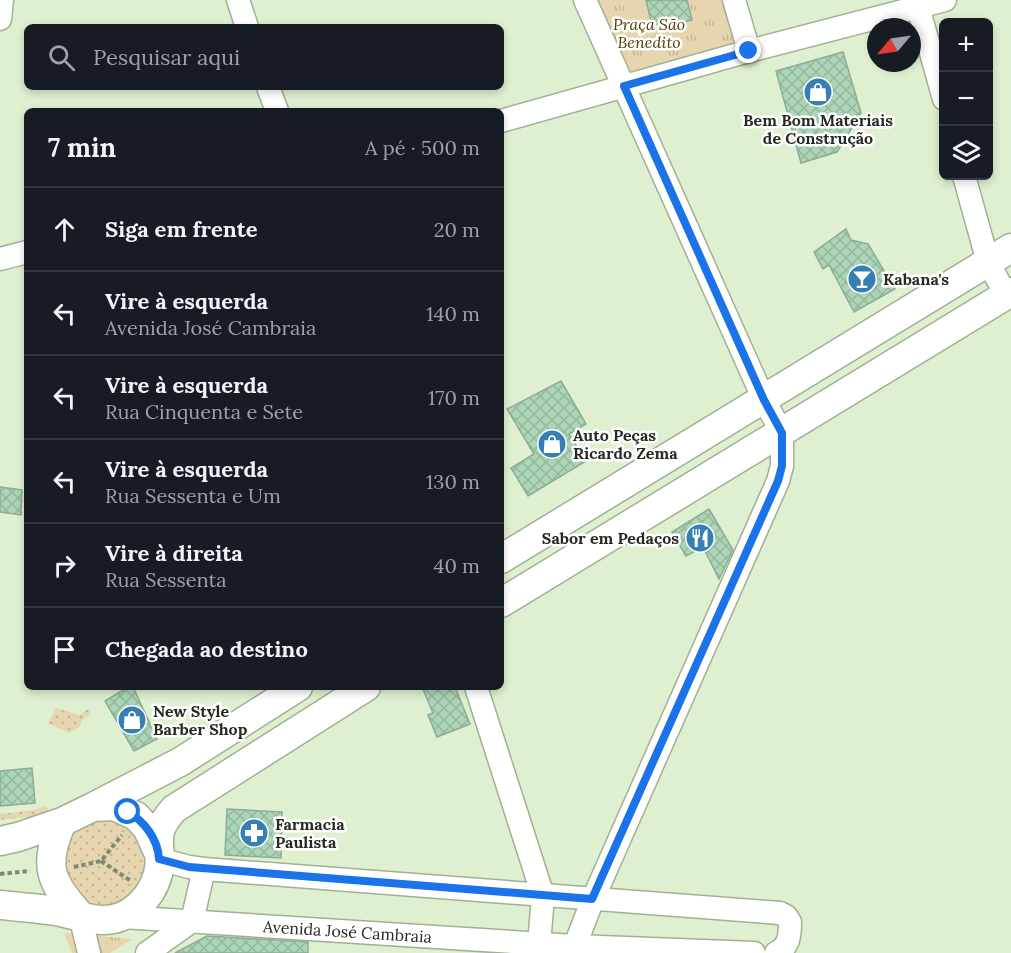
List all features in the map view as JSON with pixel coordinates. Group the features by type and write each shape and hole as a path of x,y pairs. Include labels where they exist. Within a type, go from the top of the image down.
{"main road":[{"path":"504,557 1000,255"},
{"path":"504,601 1009,294"},
{"path":"0,841 62,822 132,789 180,762 293,690"},
{"path":"0,905 40,909 101,920 122,917 140,906 150,893 158,872 159,831 174,809 361,690"},
{"path":"93,807 114,806 136,816 147,828 159,856"},
{"path":"62,822 53,843 52,871 55,884 80,915"}],"street":[{"path":"0,19 2,0"},
{"path":"238,0 246,24"},
{"path":"573,949 592,899 778,481 782,466 782,433 764,400 585,0"},
{"path":"734,0 749,51"},
{"path":"504,120 749,51 945,0"},
{"path":"918,7 939,81"},
{"path":"269,90 276,108"},
{"path":"966,180 1000,255 1009,294"},
{"path":"0,259 24,253"},
{"path":"478,690 543,896 539,944"},
{"path":"159,856 189,867 204,869 780,913 790,922 789,939 782,950 776,953"},
{"path":"147,953 192,921 204,869"},
{"path":"80,915 89,953"},
{"name":"Avenida José Cambraia","path":"122,917 539,944 573,949 754,953"}],"path":[{"path":"66,868 101,861 126,831"},
{"path":"101,861 150,893"},
{"path":"0,874 37,870"}],"green space":[{"name":"Praça São Benedito","path":"597,0 726,0 739,42 630,73"},
{"path":"56,708 79,715 88,709 91,715 81,721 80,727 69,733 48,723"},
{"path":"45,806 48,808 47,812 36,816 0,820 0,814 34,810"},
{"path":"102,816 135,828 149,860 137,892 122,902 105,906 88,903 63,879 62,845 71,830"},
{"path":"64,933 133,939 110,953 72,953"}],"building":[{"path":"646,0 687,0 692,20 653,30"},
{"name":"Bem Bom Materiais de Construção","path":"843,52 861,113 837,152 801,163 776,71"},
{"name":"Kabana's","path":"846,229 851,240 868,244 895,289 854,312 829,265 823,269 814,252"},
{"name":"Auto Peças Ricardo Zema","path":"561,381 586,424 569,434 586,461 528,496 511,468 534,454 507,409"},
{"path":"0,487 22,490 21,515 0,512"},
{"name":"Sabor em Pedaços","path":"709,509 733,550 719,579 703,547 686,556 672,532"},
{"name":"New Style Barber Shop","path":"123,690 134,690 157,739 134,751 105,701"},
{"path":"423,690 456,690 470,724 437,737 428,715 433,713"},
{"path":"32,768 35,803 0,806 0,771"},
{"name":"Farmacia Paulista","path":"227,809 282,812 281,858 225,855"},
{"path":"207,936 308,942 308,953 175,953"}],"place":[{"name":"Bem Bom Materiais de Construção","path":"818,92"},
{"name":"Kabana's","path":"862,279"},
{"name":"Auto Peças Ricardo Zema","path":"552,444"},
{"name":"Sabor em Pedaços","path":"700,538"},
{"name":"New Style Barber Shop","path":"132,720"},
{"name":"Farmacia Paulista","path":"254,833"}],"route":[{"path":"128,812 136,816 147,828 159,854 159,859 189,867 592,899 778,481 782,466 782,433 764,400 624,86 749,51"}]}
